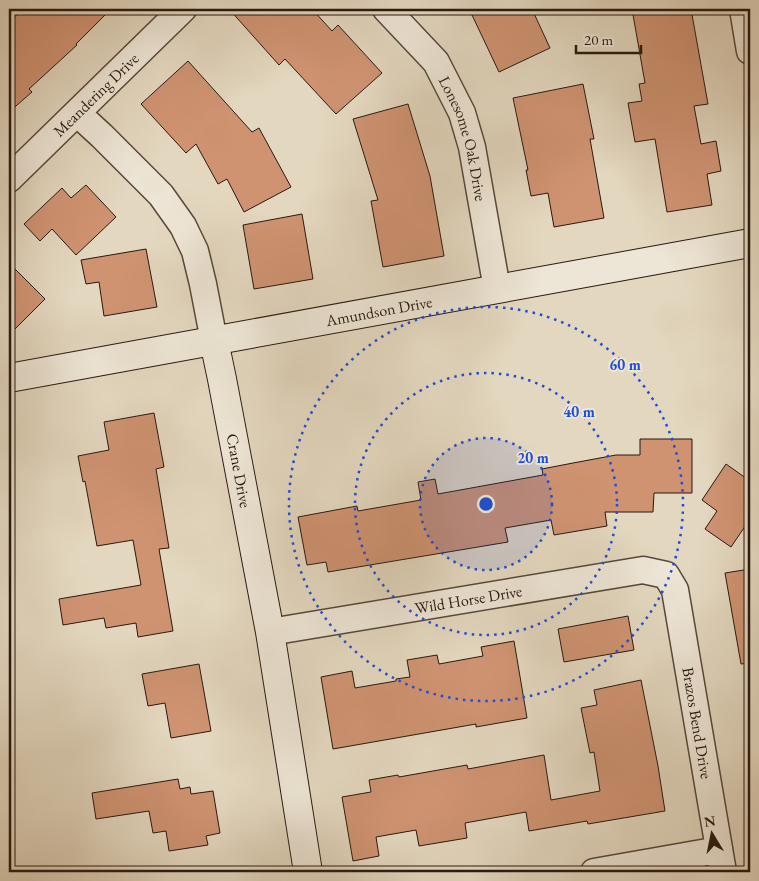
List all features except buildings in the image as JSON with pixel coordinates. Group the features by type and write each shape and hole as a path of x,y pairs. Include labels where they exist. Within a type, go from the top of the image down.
{"street":[{"name":"Meandering Drive","path":"9,179 184,9"},
{"name":"Lonesome Oak Drive","path":"386,9 436,62 462,113 472,146 496,289"},
{"path":"742,9 750,51"},
{"name":"Crane Drive","path":"78,113 161,195 183,226 195,251 270,632 308,872"},
{"name":"Amundson Drive","path":"9,378 750,243"},
{"name":"Wild Horse Drive","path":"270,632 643,570 666,575"},
{"name":"Brazos Bend Drive","path":"666,575 675,590 721,861"},
{"path":"594,872 721,861"}]}
